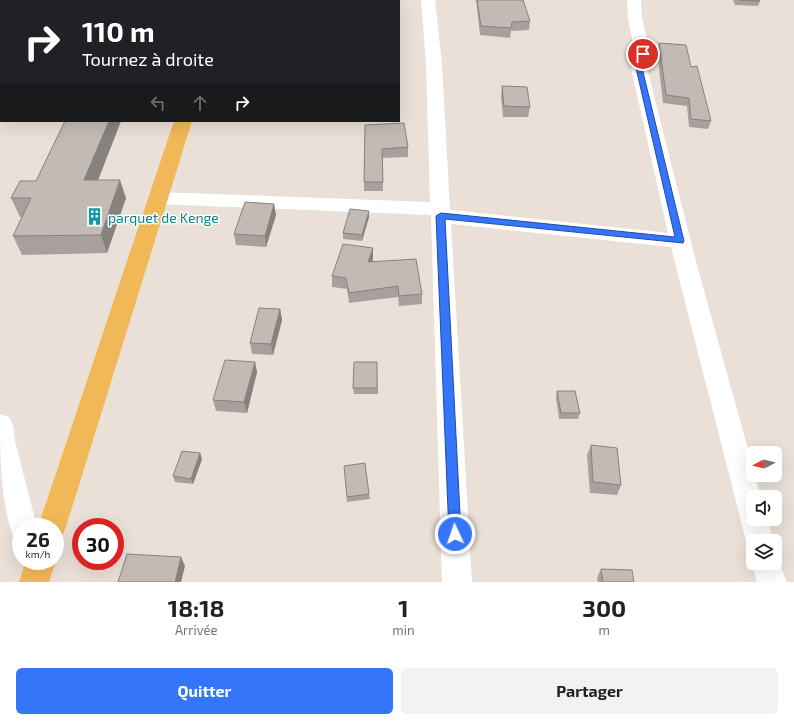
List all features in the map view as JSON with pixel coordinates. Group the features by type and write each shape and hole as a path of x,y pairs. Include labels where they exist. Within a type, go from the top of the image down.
{"main road":[{"path":"55,518 183,122"}],"street":[{"path":"428,0 434,64 457,582"},
{"path":"634,0 635,19 643,54 639,68 680,241 746,491"},
{"path":"158,198 440,212 680,241"},
{"path":"0,425 2,441 21,518"},
{"path":"768,570 772,582"}],"building":[{"path":"477,0 523,0 530,21 512,22 511,28 481,26"},
{"path":"659,43 686,45 691,67 697,66 711,121 691,119 689,98 666,95"},
{"path":"502,86 527,87 530,107 504,106"},
{"path":"65,122 109,122 84,180 120,180 101,235 13,236 31,198 11,198 20,181 36,181"},
{"path":"404,123 408,147 382,149 383,182 364,182 365,125"},
{"path":"245,202 274,204 265,236 234,234"},
{"path":"350,209 369,211 362,235 343,233"},
{"path":"343,244 373,248 368,262 416,259 422,294 399,296 398,286 349,293 346,278 332,276"},
{"path":"259,308 280,309 271,344 250,343"},
{"path":"225,360 255,362 244,402 213,400"},
{"path":"354,362 377,362 377,388 353,388"},
{"path":"557,391 575,391 580,413 561,413"},
{"path":"591,445 617,448 621,485 593,482"},
{"path":"182,451 200,453 191,479 173,476"},
{"path":"365,463 369,494 347,497 344,466"},
{"path":"127,554 181,557 175,582 118,582 122,570 124,570 124,563"},
{"path":"601,569 632,570 634,582 603,582"}],"place":[{"name":"parquet de Kenge","path":"95,217"}],"route":[{"path":"455,534 441,216 680,241 639,68 643,54"}]}
